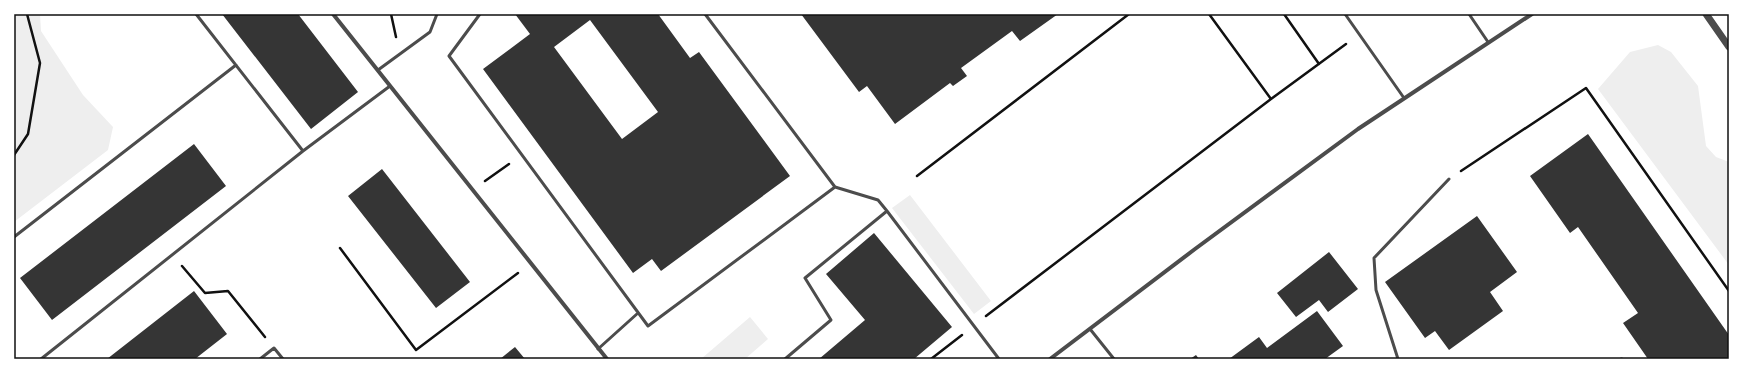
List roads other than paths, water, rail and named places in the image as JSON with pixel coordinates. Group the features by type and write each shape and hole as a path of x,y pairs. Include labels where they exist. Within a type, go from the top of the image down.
{"street":[{"path":"333,14 607,359"},
{"path":"1050,359 1213,235 1358,129 1532,14"},
{"path":"1706,14 1729,47"}],"lane":[{"path":"196,14 303,151"},
{"path":"378,70 430,32 437,14"},
{"path":"480,14 449,56 648,326 835,187"},
{"path":"705,14 835,187 878,200 999,359"},
{"path":"1345,14 1404,98"},
{"path":"1468,14 1488,42"},
{"path":"14,237 236,65"},
{"path":"41,359 172,253 303,151 390,86"},
{"path":"1398,359 1376,290 1374,258 1449,179"},
{"path":"786,359 831,320 805,278 887,211"},
{"path":"598,349 638,313"},
{"path":"1090,329 1114,359"},
{"path":"260,359 274,348 283,359"}]}
